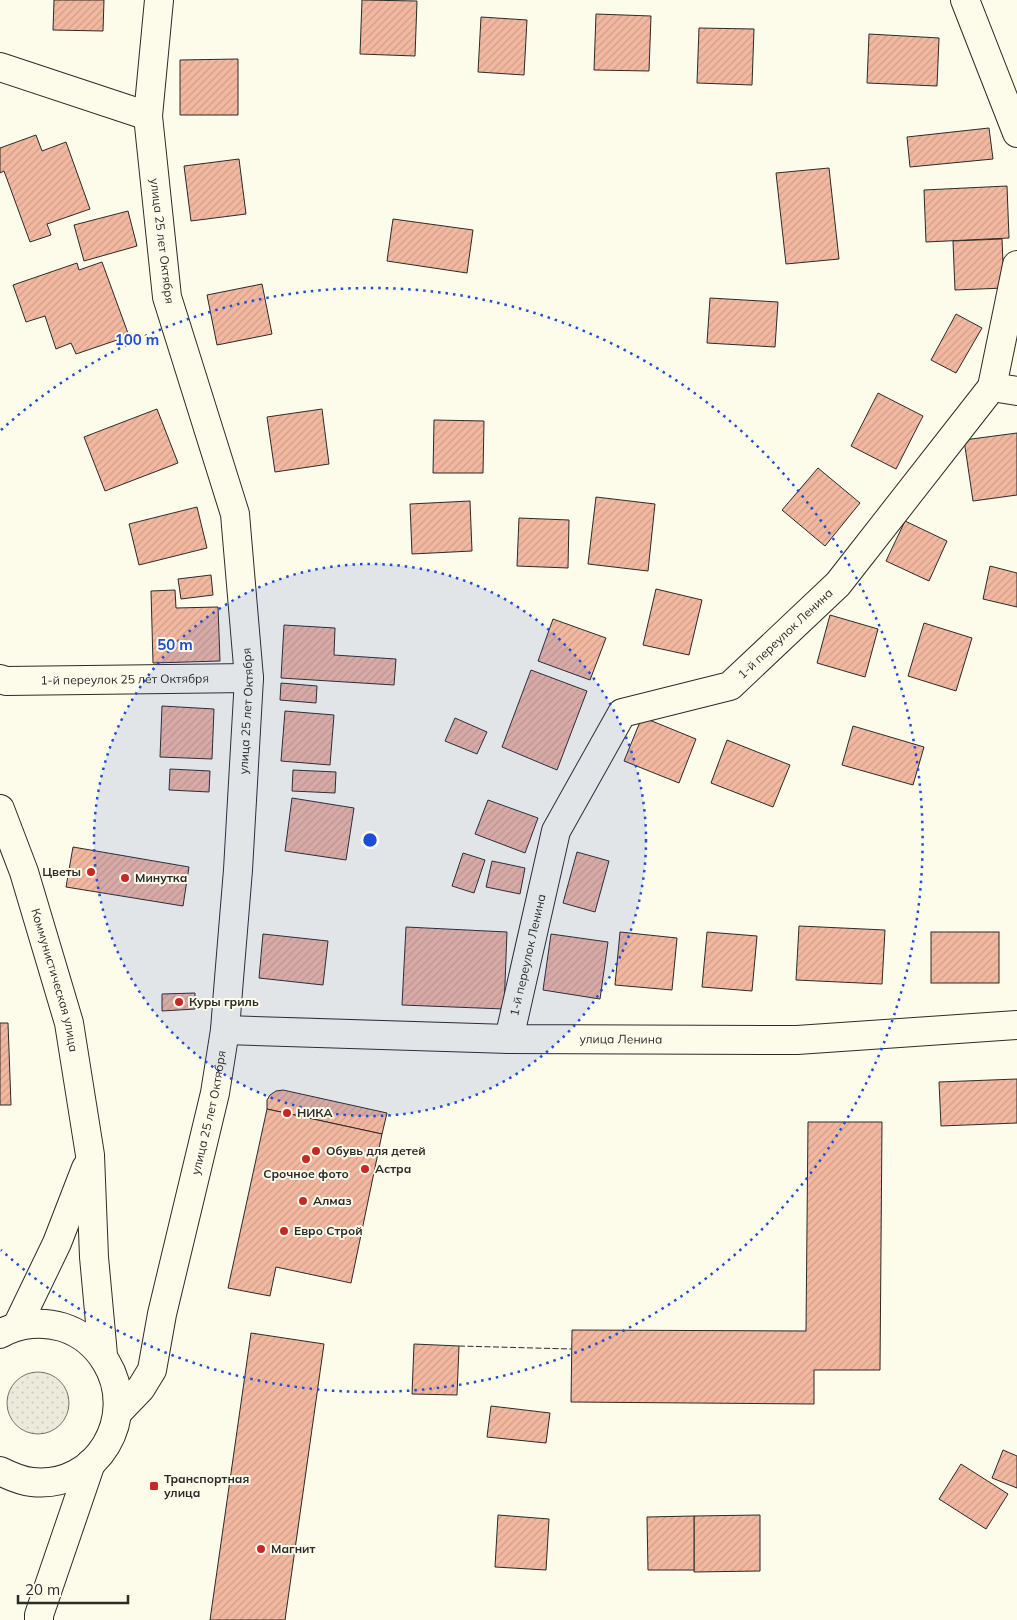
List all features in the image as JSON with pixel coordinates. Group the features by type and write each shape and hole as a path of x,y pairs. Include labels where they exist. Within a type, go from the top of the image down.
{"street":[{"name":"улица 25 лет Октября","path":"118,1412 141,1388 152,1370 162,1314 215,1093 225,1030 238,870 249,678 235,514 167,298 148,116 160,0"},
{"path":"965,0 1017,133"},
{"path":"0,67 148,116"},
{"name":"1-й переулок Ленина","path":"509,1039 556,831 622,713 730,686 838,584 1004,389 1017,265"},
{"name":"1-й переулок 25 лет Октября","path":"0,679 249,678"},
{"name":"Коммунистическая улица","path":"0,809 24,872 69,1023 90,1155 94,1257 103,1356"},
{"name":"улица Ленина","path":"225,1030 509,1039 797,1040 1017,1025"},
{"name":"Коммунистическая улица","path":"9,1330 57,1243 90,1155"},
{"path":"0,1471 12,1477 33,1482 54,1481 74,1474 91,1463 102,1452 110,1440 118,1412 118,1392 113,1372 103,1356 90,1341 74,1331 55,1325 36,1324 9,1330"},
{"path":"39,1620 39,1615 91,1463"}],"shaded area":[{"path":"38,1372 50,1375 60,1381 66,1391 69,1403 66,1415 60,1425 50,1431 38,1434 26,1431 16,1425 10,1415 7,1403 10,1391 16,1381 26,1375"}],"building":[{"path":"54,0 104,0 103,31 53,30"},
{"path":"362,0 417,1 415,56 360,54"},
{"path":"596,14 651,16 649,71 594,70"},
{"path":"481,17 527,20 524,75 478,72"},
{"path":"699,28 754,29 752,85 697,83"},
{"path":"869,34 939,38 937,86 867,83"},
{"path":"238,59 238,115 180,115 180,60"},
{"path":"989,128 993,159 910,167 907,137"},
{"path":"36,135 42,151 66,142 90,209 47,224 51,235 30,242 4,171 0,173 0,148"},
{"path":"239,159 246,214 191,221 184,166"},
{"path":"829,168 839,259 786,264 776,173"},
{"path":"1007,186 1009,238 926,242 924,190"},
{"path":"128,211 137,246 84,261 74,225"},
{"path":"393,219 473,230 467,273 387,261"},
{"path":"1002,239 1004,288 955,290 953,241"},
{"path":"102,262 129,336 76,354 71,343 56,349 45,316 26,322 13,285 77,263 79,270"},
{"path":"262,284 272,334 217,345 207,295"},
{"path":"710,298 778,302 775,347 707,343"},
{"path":"956,314 982,328 956,373 931,360"},
{"path":"878,393 923,416 896,469 851,446"},
{"path":"157,409 178,463 105,491 84,437"},
{"path":"322,409 329,464 275,472 267,417"},
{"path":"434,420 484,421 483,473 433,473"},
{"path":"1017,433 1017,495 973,501 964,440"},
{"path":"818,468 860,503 825,546 782,510"},
{"path":"596,497 655,504 648,571 588,564"},
{"path":"470,501 472,551 412,554 410,504"},
{"path":"197,507 207,548 139,565 129,524"},
{"path":"519,518 569,520 568,568 517,566"},
{"path":"905,521 947,541 929,581 886,561"},
{"path":"990,566 1017,573 1017,607 983,599"},
{"path":"211,575 213,595 181,599 178,579"},
{"path":"656,589 702,600 689,655 643,645"},
{"path":"175,590 176,608 218,607 220,661 153,663 151,591"},
{"path":"830,615 878,629 865,677 817,663"},
{"path":"553,619 606,638 590,680 538,661"},
{"path":"924,623 972,638 956,691 908,676"},
{"path":"284,625 335,628 334,655 396,659 394,685 281,678"},
{"path":"531,670 587,691 557,770 502,747"},
{"path":"281,683 317,686 316,703 280,700"},
{"path":"162,706 214,709 212,759 160,757"},
{"path":"285,711 334,715 330,765 281,761"},
{"path":"642,717 696,739 679,783 624,761"},
{"path":"455,718 487,732 477,754 445,741"},
{"path":"853,726 924,747 913,785 842,765"},
{"path":"727,740 790,765 773,807 711,783"},
{"path":"170,769 210,771 209,792 169,790"},
{"path":"293,770 336,772 335,793 292,791"},
{"path":"292,798 354,808 346,860 285,851"},
{"path":"488,800 538,818 525,853 475,834"},
{"path":"73,847 189,867 183,906 66,887"},
{"path":"577,852 609,861 595,912 563,903"},
{"path":"463,853 485,860 474,893 452,886"},
{"path":"492,861 525,868 520,894 486,887"},
{"path":"799,926 885,930 882,984 796,980"},
{"path":"406,927 507,932 504,1009 402,1005"},
{"path":"620,932 677,938 672,990 615,985"},
{"path":"707,932 757,936 752,991 702,987"},
{"path":"931,932 999,932 999,983 931,983"},
{"path":"263,934 328,941 323,985 259,978"},
{"path":"551,934 608,942 600,999 543,990"},
{"name":"Куры гриль","path":"195,993 195,1009 162,1011 162,994"},
{"path":"0,1023 8,1023 11,1105 0,1105"},
{"path":"1017,1079 1017,1123 941,1126 939,1082"},
{"path":"283,1090 387,1113 382,1134 267,1109 267,1100 270,1095 276,1091"},
{"path":"267,1109 382,1134 351,1283 276,1267 270,1296 228,1288"},
{"path":"808,1122 882,1122 880,1370 814,1370 814,1404 571,1402 572,1330 806,1331"},
{"path":"251,1333 324,1344 285,1620 210,1620"},
{"path":"414,1344 459,1346 457,1395 412,1394"},
{"path":"491,1406 550,1413 546,1443 487,1437"},
{"path":"1003,1450 1017,1456 1017,1488 992,1478"},
{"path":"961,1464 1008,1494 986,1529 939,1499"},
{"path":"498,1515 549,1519 546,1570 495,1567"},
{"path":"760,1515 760,1571 694,1572 694,1516"},
{"path":"694,1516 694,1570 648,1570 647,1517"}],"fence":[{"path":"459,1346 571,1349"}],"place":[{"name":"Цветы","path":"91,872"},
{"name":"Минутка","path":"125,878"},
{"name":"Куры гриль","path":"179,1002"},
{"name":"НИКА","path":"287,1113"},
{"name":"Обувь для детей","path":"316,1151"},
{"name":"Срочное фото","path":"306,1159"},
{"name":"Астра","path":"365,1169"},
{"name":"Алмаз","path":"303,1201"},
{"name":"Евро Строй","path":"284,1231"},
{"name":"Транспортная улица","path":"154,1486"},
{"name":"Магнит","path":"261,1549"}]}
